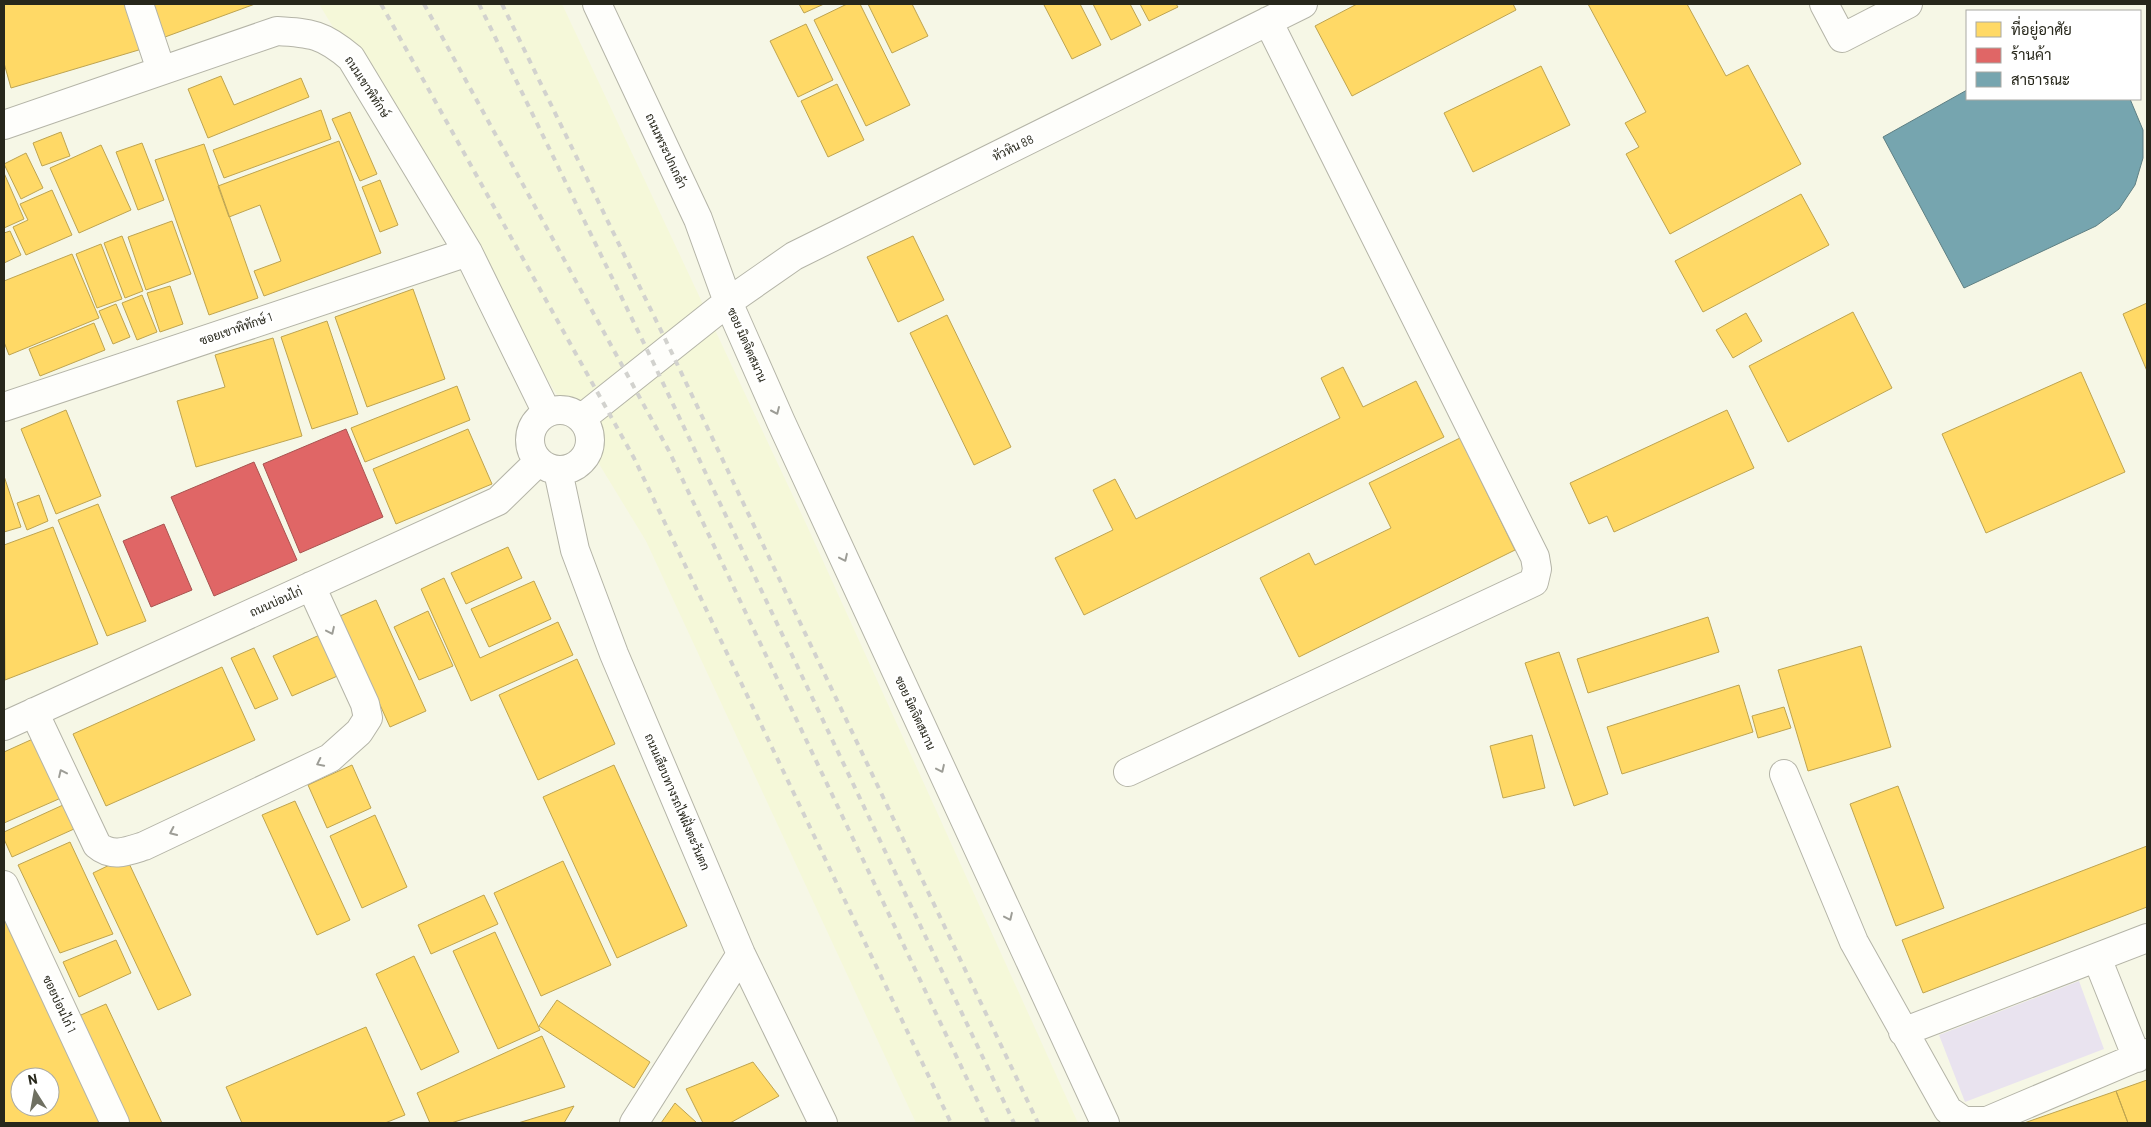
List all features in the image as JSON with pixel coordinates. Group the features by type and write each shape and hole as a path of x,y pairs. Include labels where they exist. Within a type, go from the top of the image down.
{"street":[{"path":"139,4 160,70"},
{"name":"ถนนพระปกเกล้า","path":"597,4 698,219 728,302"},
{"name":"หัวหิน 88","path":"582,418 728,302 794,256 1303,4"},
{"path":"1824,4 1842,38 1908,4"},
{"path":"1128,772 1534,582 1537,569 1535,557 1268,21"},
{"name":"ถนนเขาพิทักษ์","path":"4,125 277,31 310,33 337,46 351,58 468,252 548,412"},
{"name":"ซอยเขาพิทักษ์ 1","path":"4,407 468,252"},
{"name":"ซอย มิตจิตสมาน","path":"728,302 781,422 1105,1123"},
{"path":"566,410 582,418 590,433 591,442 586,458 572,468 548,466 530,448 531,431 540,417 548,412 566,410"},
{"name":"ถนนบ่อนไก่","path":"4,726 498,501 548,466"},
{"name":"ถนนเลียบทางรถไฟฝั่งตะวันตก","path":"548,466 575,550 601,619 742,954 823,1123"},
{"path":"34,712 97,845 102,850 123,853 144,846 330,758 359,732 368,718 365,704 310,586"},
{"path":"1784,774 1854,942 1948,1110 1964,1121 1987,1121 2142,1055 2097,958"},
{"name":"ซอยบ่อนไก่ 1","path":"4,885 115,1123"},
{"path":"1904,1032 2147,938"},
{"path":"634,1123 742,954"}],"shaded area":[{"path":"319,4 562,4 808,528 1078,1123 916,1123 646,541"},
{"path":"2079,981 2104,1049 1965,1102 1939,1035"}],"building: ที่อยู่อาศัย":[{"path":"4,4 128,4 142,49 11,88 4,63"},
{"path":"153,4 255,4 165,37"},
{"path":"799,4 824,4 804,13"},
{"path":"847,4 860,4 910,105 866,126 814,20"},
{"path":"868,4 912,4 928,36 892,53"},
{"path":"1080,4 1101,45 1072,59 1044,5"},
{"path":"1093,4 1130,4 1141,25 1111,40"},
{"path":"1140,4 1176,4 1178,7 1149,21"},
{"path":"1357,4 1513,4 1516,10 1352,96 1315,26"},
{"path":"1588,4 1687,4 1726,76 1748,65 1801,164 1670,234 1626,154 1639,147 1625,123 1646,112"},
{"path":"806,24 833,80 798,97 770,41"},
{"path":"1541,66 1570,125 1473,172 1444,113"},
{"path":"221,76 234,105 301,78 309,97 208,138 188,89"},
{"path":"837,84 864,140 828,157 801,101"},
{"path":"321,110 331,139 224,178 213,150"},
{"path":"350,112 377,174 360,181 332,119"},
{"path":"61,132 70,156 42,166 33,143"},
{"path":"339,141 381,253 264,296 254,271 281,261 260,205 229,217 218,186"},
{"path":"142,143 164,200 138,210 116,152"},
{"path":"204,144 258,298 209,315 155,160"},
{"path":"101,145 131,210 79,233 50,168"},
{"path":"26,153 43,188 21,199 4,164"},
{"path":"4,173 24,219 4,228"},
{"path":"380,180 398,225 380,232 362,187"},
{"path":"52,190 72,235 26,255 13,227 28,220 20,204"},
{"path":"1801,194 1829,245 1703,312 1675,261"},
{"path":"172,221 191,274 146,290 128,237"},
{"path":"10,231 21,255 4,263 4,233"},
{"path":"122,236 143,291 125,298 104,243"},
{"path":"913,236 944,300 898,322 867,257"},
{"path":"101,244 122,299 97,308 76,254"},
{"path":"72,254 99,318 9,355 4,342 4,281"},
{"path":"170,286 183,324 160,332 147,293"},
{"path":"413,289 445,379 367,407 335,317"},
{"path":"142,295 157,332 137,340 122,303"},
{"path":"2147,303 2147,371 2123,314"},
{"path":"116,304 130,337 113,344 99,311"},
{"path":"1853,312 1892,388 1788,442 1749,366"},
{"path":"1746,313 1762,341 1733,358 1716,330"},
{"path":"947,315 1011,447 974,465 910,333"},
{"path":"327,321 358,414 312,429 281,337"},
{"path":"94,323 105,350 40,376 29,349"},
{"path":"273,338 302,436 196,467 177,401 225,387 215,355"},
{"path":"1343,367 1363,407 1416,381 1444,437 1084,615 1055,558 1113,530 1093,490 1115,479 1136,519 1340,418 1321,378"},
{"path":"2081,372 2125,472 1986,533 1942,434"},
{"path":"457,386 470,420 365,462 351,428"},
{"path":"66,410 101,496 56,514 21,429"},
{"path":"1727,410 1754,468 1614,532 1607,516 1589,524 1570,483"},
{"path":"468,429 492,484 396,524 373,469"},
{"path":"1460,438 1515,550 1299,657 1260,578 1309,553 1315,565 1391,528 1369,483"},
{"path":"4,476 21,527 4,532"},
{"path":"39,495 48,521 27,530 17,503"},
{"path":"98,504 146,621 107,636 58,520"},
{"path":"53,527 98,644 5,680 4,545"},
{"path":"508,547 522,578 466,604 451,573"},
{"path":"444,578 480,658 558,622 573,655 471,701 421,589"},
{"path":"534,581 551,619 489,647 471,609"},
{"path":"376,600 426,711 390,727 340,616"},
{"path":"428,611 453,666 419,680 394,627"},
{"path":"1708,617 1719,652 1588,693 1577,659"},
{"path":"324,633 342,674 292,696 273,656"},
{"path":"1861,646 1891,747 1808,771 1778,670"},
{"path":"254,648 278,699 255,709 231,658"},
{"path":"1559,652 1608,794 1574,806 1525,663"},
{"path":"577,659 615,744 538,780 499,695"},
{"path":"222,667 255,740 106,806 73,734"},
{"path":"1739,685 1753,732 1622,774 1607,727"},
{"path":"1784,707 1791,728 1758,738 1752,716"},
{"path":"1532,735 1545,788 1503,798 1490,746"},
{"path":"35,738 61,798 4,823 4,752"},
{"path":"352,765 371,808 327,828 308,785"},
{"path":"614,765 687,926 617,958 543,797"},
{"path":"1898,786 1944,908 1896,926 1850,804"},
{"path":"295,801 350,920 317,935 262,815"},
{"path":"63,805 74,829 12,857 4,839 4,832"},
{"path":"375,815 407,887 362,908 330,836"},
{"path":"70,842 113,934 60,953 18,865"},
{"path":"2147,846 2147,907 1923,993 1902,940"},
{"path":"126,857 191,995 158,1010 93,873"},
{"path":"563,861 611,965 541,996 494,893"},
{"path":"484,895 498,924 431,954 418,925"},
{"path":"4,915 100,1123 4,1123"},
{"path":"495,932 540,1030 498,1049 453,951"},
{"path":"116,940 131,973 79,997 63,962"},
{"path":"414,956 459,1052 421,1070 376,974"},
{"path":"557,1000 650,1062 634,1088 539,1026"},
{"path":"106,1004 162,1123 123,1123 74,1018"},
{"path":"366,1027 405,1115 385,1123 242,1123 226,1087"},
{"path":"542,1036 565,1087 451,1123 430,1123 417,1093"},
{"path":"753,1062 779,1096 730,1123 703,1123 686,1089"},
{"path":"2147,1080 2147,1123 2128,1123 2116,1091"},
{"path":"2116,1091 2128,1123 2024,1123"},
{"path":"675,1103 697,1123 661,1123"},
{"path":"574,1106 564,1123 518,1123"}],"building: ร้านค้า":[{"path":"346,429 383,517 300,553 263,464"},
{"path":"254,462 297,560 214,596 171,497"},
{"path":"164,524 192,590 151,607 123,541"}],"building: สาธารณะ":[{"path":"1966,91 1966,100 2130,100 2143,130 2143,158 2135,185 2119,209 2096,226 1964,288 1883,137"}],"railway":[{"path":"381,4 634,458 951,1123"},
{"path":"424,4 669,451 988,1123"},
{"path":"479,4 653,362 1014,1123"},
{"path":"502,4 670,349 1038,1123"}]}
